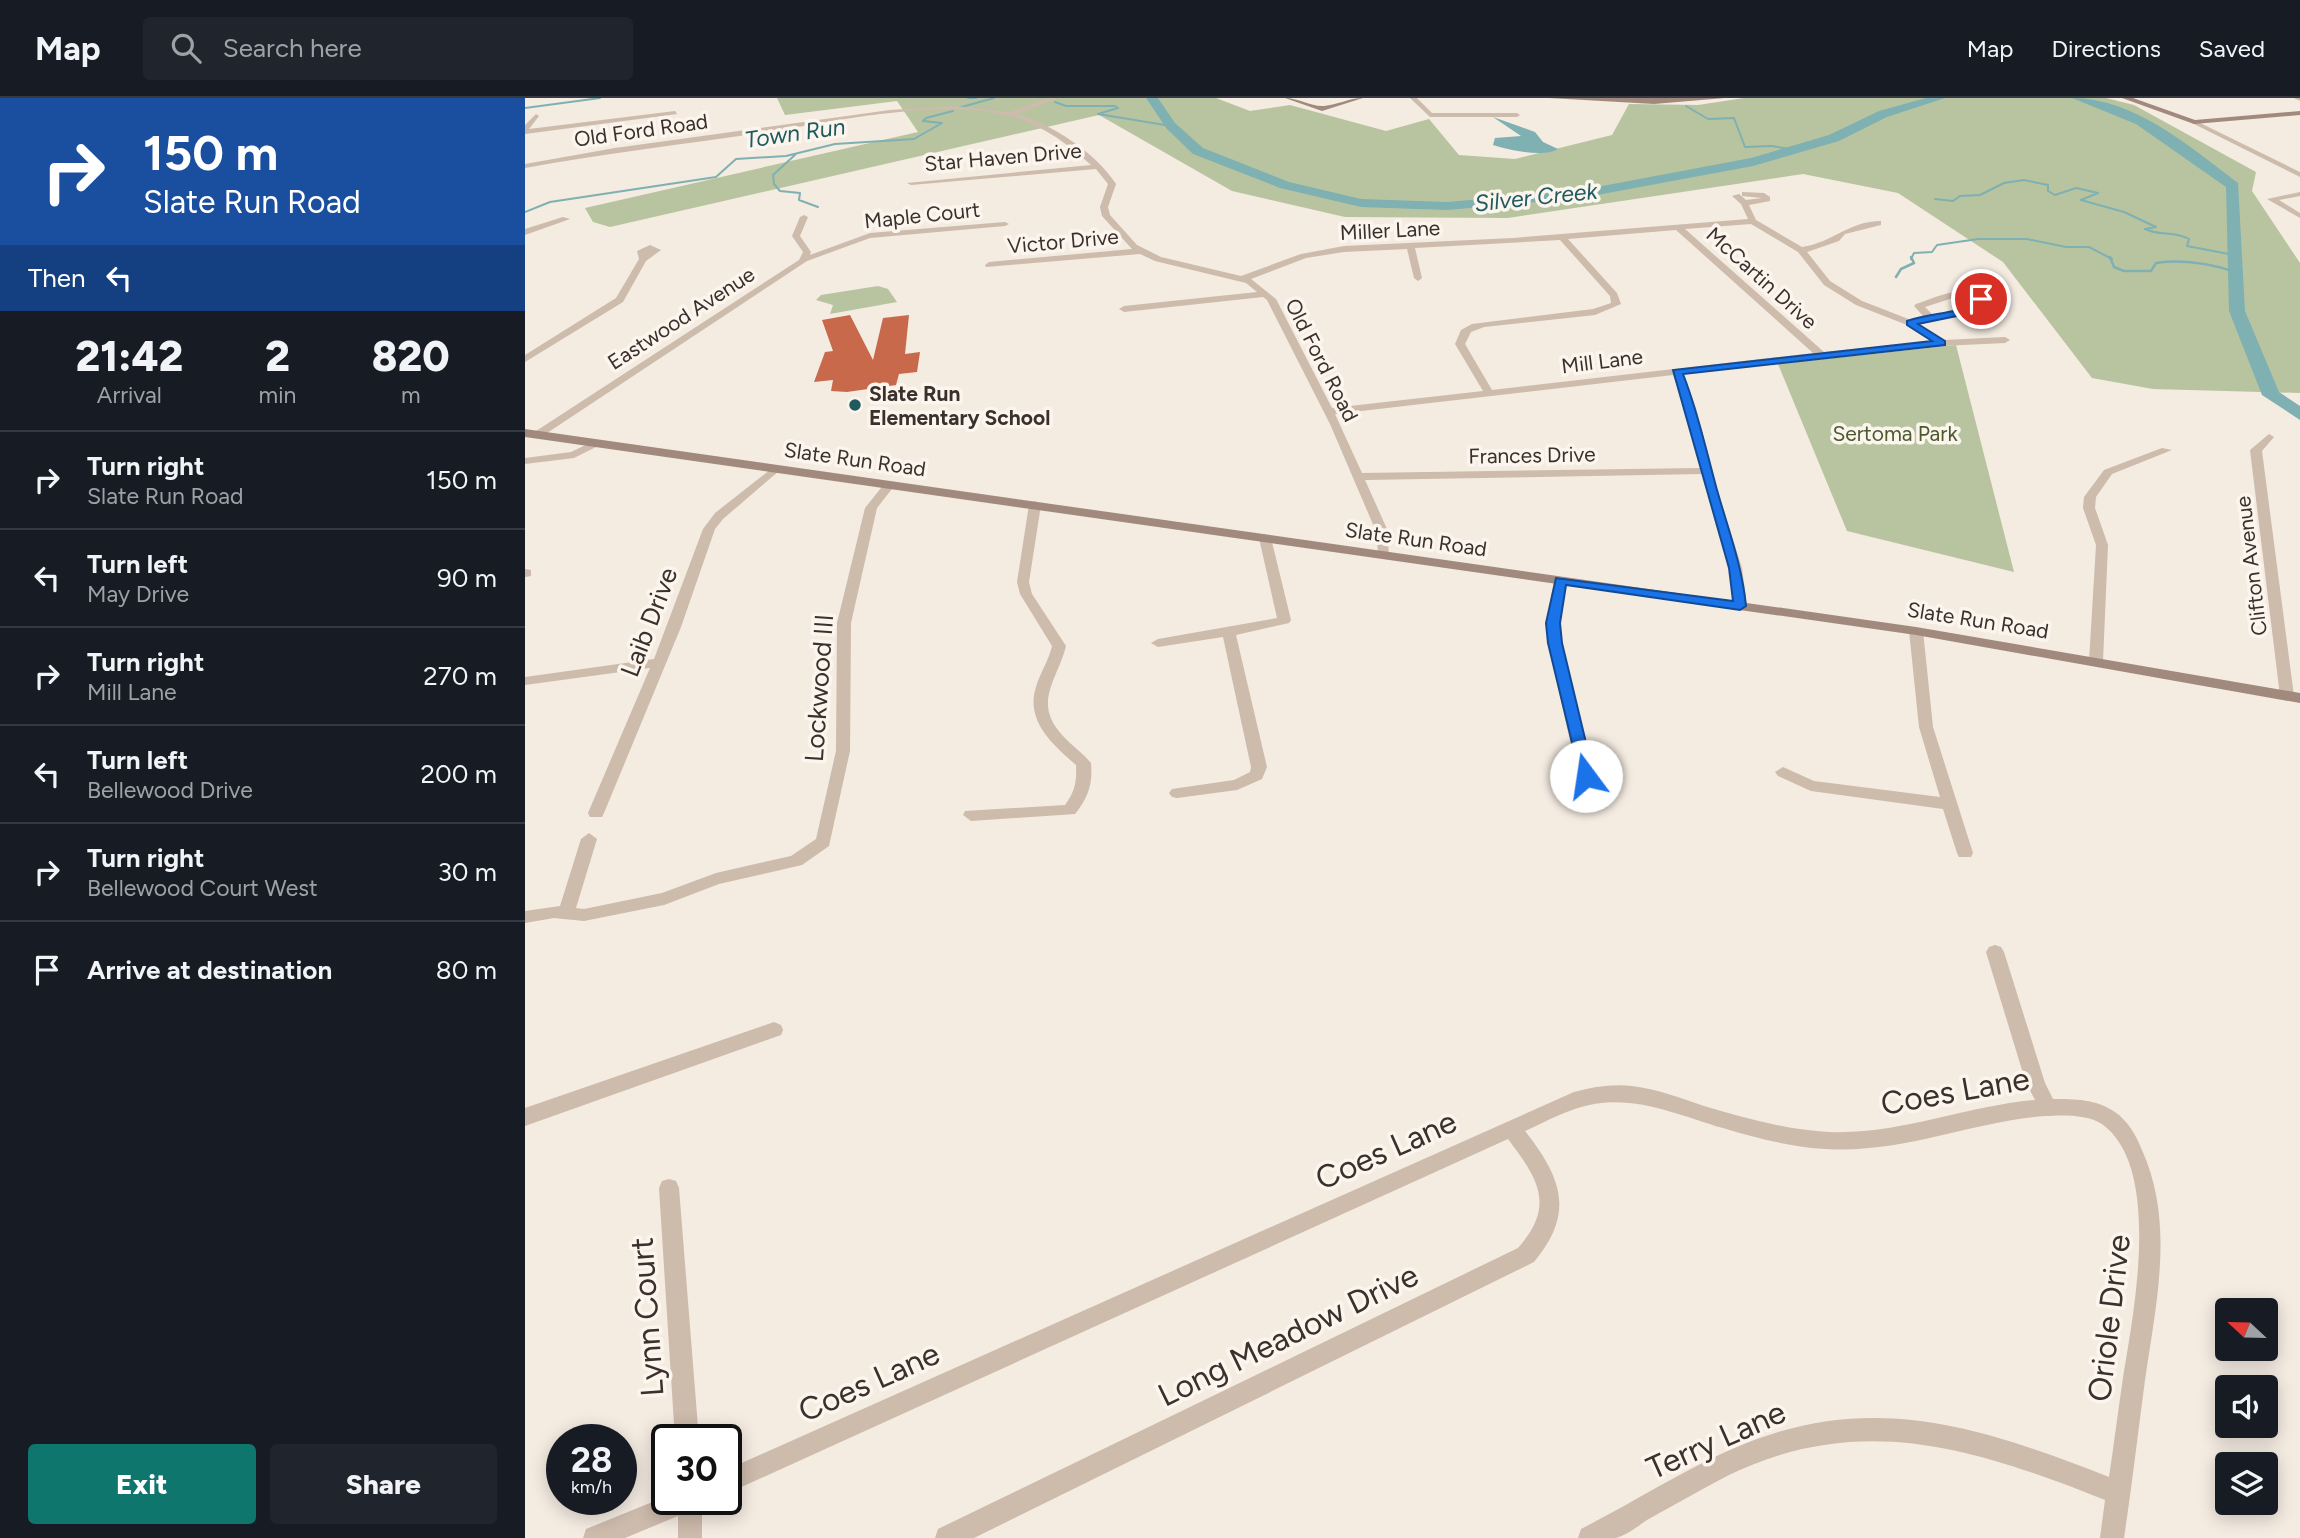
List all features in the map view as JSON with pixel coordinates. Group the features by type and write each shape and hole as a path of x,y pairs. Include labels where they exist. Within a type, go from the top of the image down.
{"street":[{"path":"1010,114 1055,98"},
{"path":"1289,98 1322,109 1359,98"},
{"path":"1413,98 1430,115 1517,115"},
{"path":"1553,98 1684,102 1721,98"},
{"path":"2126,98 2195,122 2300,174"},
{"name":"Old Ford Road","path":"525,166 874,116 950,109 1010,114 1049,131 1098,167 1112,184 1104,207 1109,222 1140,251 1169,262 1243,279 1267,294 1283,318 1358,477 1381,529 1383,555"},
{"path":"525,131 675,113"},
{"path":"2195,122 2300,113"},
{"path":"525,131 536,116"},
{"name":"Star Haven Drive","path":"911,183 1098,167"},
{"path":"2300,194 2271,199 2300,216"},
{"path":"1742,198 1753,221 1801,250 1818,275 1842,293 1910,323 1942,343"},
{"path":"804,217 796,236 807,252 804,259"},
{"path":"525,232 566,219"},
{"name":"Miller Lane","path":"1243,279 1311,254 1753,221"},
{"name":"Maple Court","path":"804,259 824,255 845,243 871,236 1005,223"},
{"path":"1801,250 1815,248 1836,239 1842,232 1878,223"},
{"name":"McCartin Drive","path":"1678,227 1822,356"},
{"path":"1489,393 1459,344 1463,332 1484,324 1595,312 1616,304 1614,295 1562,237"},
{"path":"1410,245 1418,278"},
{"name":"Victor Drive","path":"989,265 1140,251"},
{"path":"525,359 620,300 643,259"},
{"name":"Eastwood Avenue","path":"531,434 804,259"},
{"path":"1124,309 1267,294"},
{"path":"1910,323 1929,316 1959,314 1982,302 1972,295 1957,294 1919,306 1929,316"},
{"name":"Mill Lane","path":"1329,412 1942,343 2005,340"},
{"path":"1677,372 1691,408 1706,471 1736,568 1740,606"},
{"name":"Slate Run Road","path":"531,434 1916,631 2294,697"},
{"name":"Clifton Avenue","path":"2269,437 2256,450 2294,697"},
{"path":"525,461 574,455 594,443"},
{"path":"2096,661 2102,545 2089,508 2090,496 2108,472 2166,450"},
{"name":"Laib Drive","path":"596,813 658,663 709,529 719,516 775,469"},
{"name":"Frances Drive","path":"1358,477 1706,471"},
{"name":"Lockwood III","path":"525,917 615,911 664,899 716,879 796,861 823,842 843,751 844,623 871,508 890,485"},
{"path":"971,815 1069,810 1082,795 1085,779 1083,763 1056,740 1042,720 1038,701 1056,660 1059,646 1026,594 1023,582 1035,505"},
{"path":"1158,643 1284,620 1265,538"},
{"path":"1560,581 1553,623 1555,643 1586,776"},
{"path":"1916,631 1926,727 1965,853"},
{"path":"1177,793 1237,785 1257,775 1259,767 1229,632"},
{"path":"525,681 658,663"},
{"path":"1783,772 1811,786 1950,803"},
{"path":"566,914 589,839"},
{"path":"1996,952 2036,1083 2048,1108"},
{"path":"525,1117 774,1030"},
{"name":"Coes Lane","path":"742,1475 1574,1100 1617,1092 1664,1100 1723,1120 1782,1134 1842,1141 1928,1131 2009,1113 2048,1108 2077,1107 2108,1116"},
{"name":"Oriole Drive","path":"2108,1116 2129,1140 2150,1209 2152,1230 2148,1297 2112,1538"},
{"name":"Long Meadow Drive","path":"947,1538 1526,1255 1541,1241 1550,1224 1551,1204 1548,1187 1535,1158 1512,1129"},
{"name":"Lynn Court","path":"669,1188 686,1424"},
{"name":"Terry Lane","path":"1590,1538 1671,1493 1762,1448 1823,1432 1855,1428 1918,1429 1980,1441 2118,1493"},
{"path":"595,1538 651,1515"},
{"path":"689,1515 690,1538"}],"green space":[{"path":"777,98 1216,98 1250,111 1290,105 1386,131 1429,119 1459,155 1515,159 1612,135 1629,104 1698,105 1744,98 2106,98 2134,105 2256,172 2252,191 2300,263 2300,393 2153,389 2092,378 2003,262 1898,193 1803,174 1508,218 1345,217 1232,191 1099,115 610,227 593,222 585,208 918,132 897,101 785,115"},
{"path":"878,286 888,289 897,302 830,314 833,305 816,300 821,295"},
{"name":"Sertoma Park","path":"1956,345 2014,572 1847,531 1778,364"}],"water":[{"path":"1493,117 1535,132 1543,142 1558,149 1535,153 1493,145 1495,138 1521,136"}],"building":[{"name":"Slate Run Elementary School","path":"850,315 873,360 883,318 909,315 905,354 920,352 917,372 899,374 896,385 847,392 831,391 833,380 814,382 825,352 833,351 822,320"}],"waterway":[{"path":"525,108 600,98"},
{"path":"968,98 976,98"},
{"name":"Town Run","path":"958,108 994,98"},
{"name":"Silver Creek","path":"1152,98 1171,126 1198,151 1285,185 1361,203 1447,206 1581,194 1753,162 1834,138 1883,114 1939,98"},
{"name":"Silver Creek","path":"2078,98 2121,111 2141,121 2233,186 2237,311 2271,395 2300,414"},
{"path":"1055,102 1066,106 1115,106 1118,108 1098,114 1171,126"},
{"path":"1686,106 1708,119 1734,118 1745,147 1772,146 1794,150"},
{"name":"Town Run","path":"525,212 550,202 716,177 736,159 786,156 835,144 914,139 942,123 923,121 926,118 953,111"},
{"path":"796,154 773,175 774,184 780,191 800,193 799,200 818,207"},
{"path":"1935,199 1953,201 1960,196 1980,195 2004,183 2024,180 2048,185 2048,191 2055,195 2076,188 2098,193 2081,200 2124,212 2156,227 2145,229 2189,239 2187,246 2234,255"},
{"path":"1912,258 1914,253 1932,252 1937,245 1978,239 2027,239 2066,247 2089,247 2110,258"},
{"path":"1896,277 1901,269 1914,263 1912,258"},
{"path":"2110,258 2114,267 2124,271 2151,271 2156,263 2177,261 2206,264 2235,272"}],"place":[{"name":"Slate Run Elementary School","path":"855,405"}],"route":[{"path":"1586,776 1555,643 1553,623 1560,581 1740,606 1736,568 1711,489 1691,408 1677,372 1942,343 1910,323 1929,316 1968,311 1981,304 1981,299"}]}
